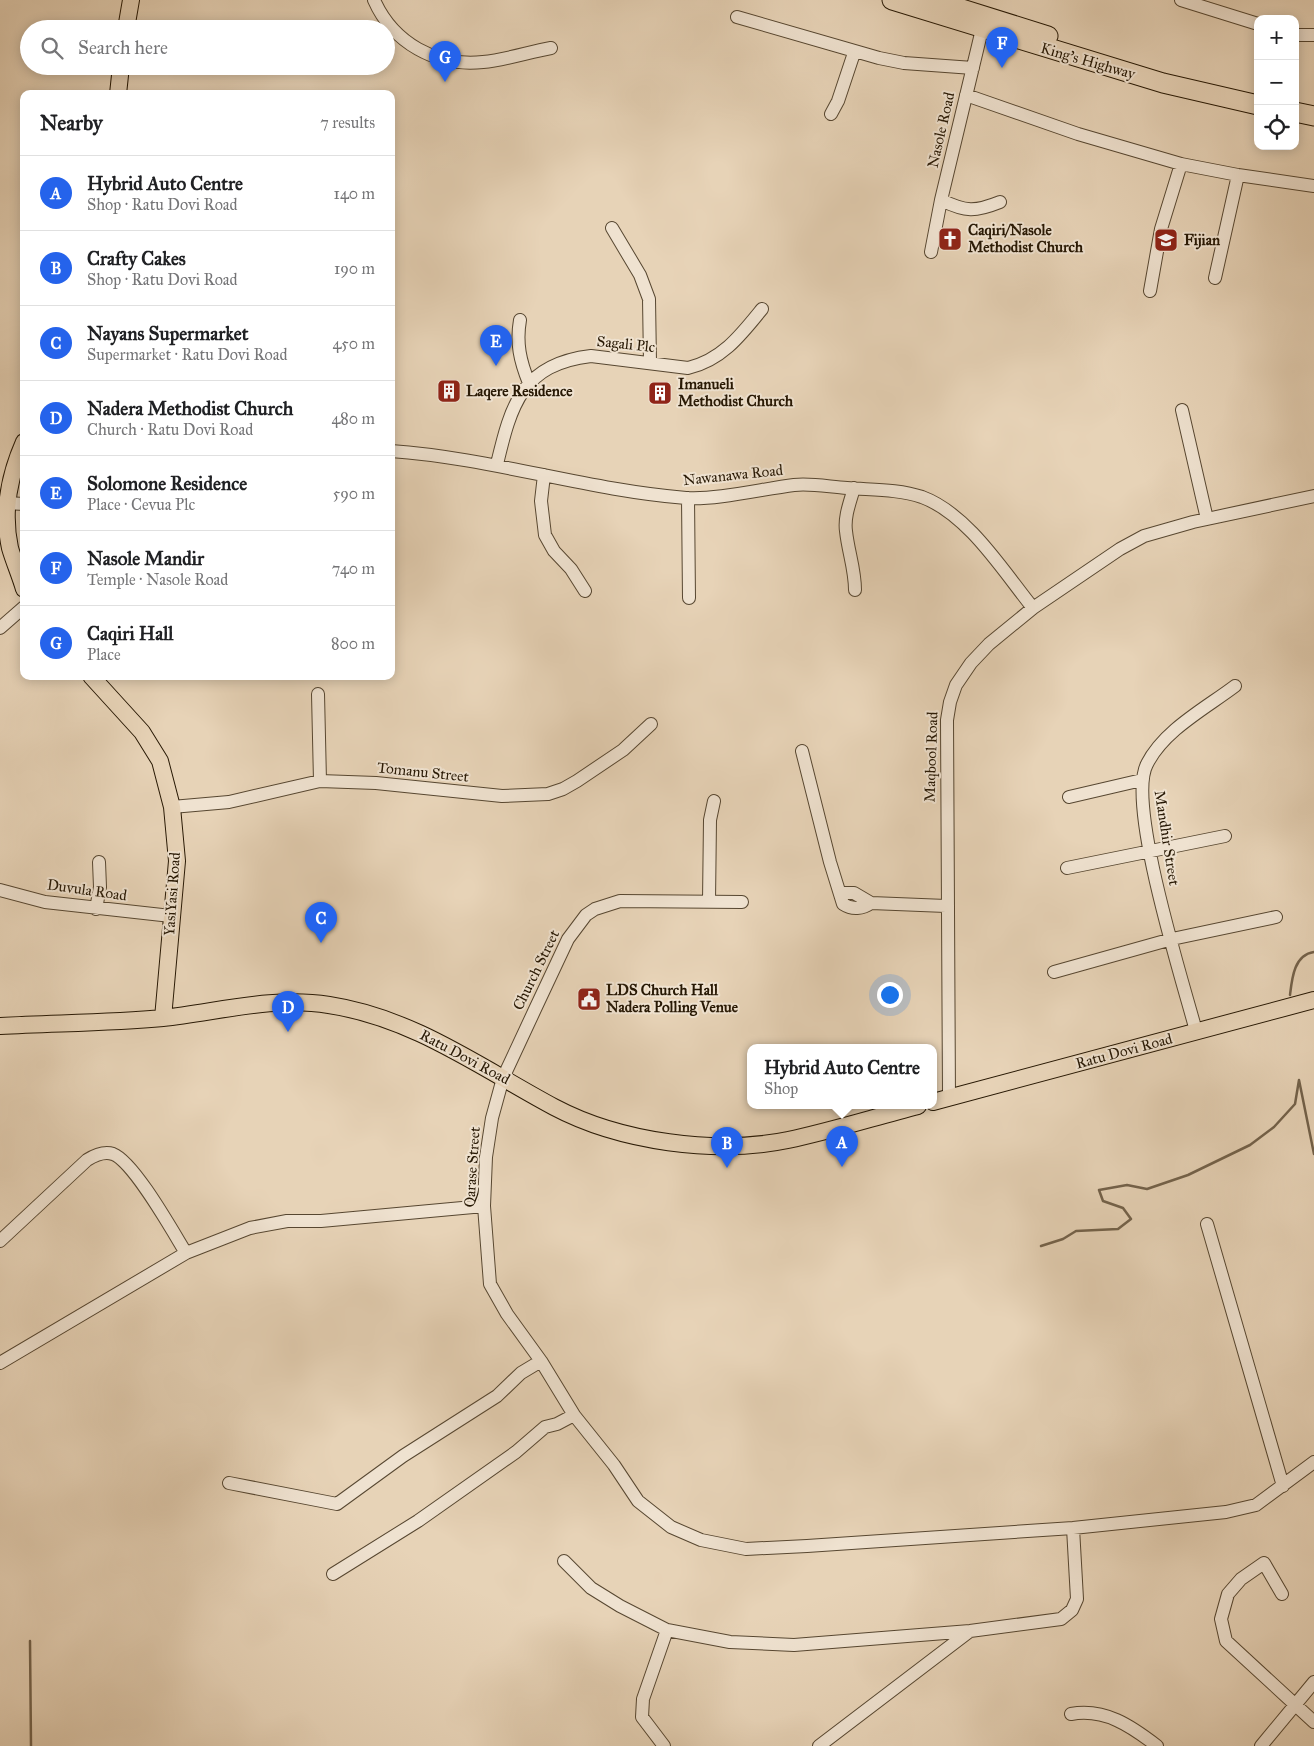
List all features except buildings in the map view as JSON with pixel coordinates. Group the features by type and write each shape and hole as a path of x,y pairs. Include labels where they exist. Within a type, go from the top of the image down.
{"highway":[{"name":"King's Highway","path":"892,0 983,23 1165,74 1254,95"},
{"name":"King's Highway","path":"932,0 983,23 1163,83 1254,104"},
{"path":"1299,103 1314,106"},
{"path":"1299,113 1314,116"}],"main road":[{"path":"127,20 128,3"},
{"path":"118,90 120,75"},
{"path":"20,452 10,477 6,503 10,548 20,577"},
{"name":"YasiYasi Road","path":"95,680 142,732 160,761 172,807 176,861 163,1018"},
{"name":"Ratu Dovi Road","path":"941,1100 1314,1000"},
{"name":"Ratu Dovi Road","path":"0,1026 163,1018 261,1004 329,1005 384,1018 435,1038 557,1109 602,1127 658,1141 696,1145 740,1145 786,1140 906,1109"}],"street":[{"path":"374,0 384,20"},
{"path":"1181,0 1254,23"},
{"path":"737,17 854,53 904,63 973,68"},
{"name":"Nasole Road","path":"931,252 941,200 983,23"},
{"path":"395,32 416,48 450,62 483,62 551,48"},
{"path":"1299,34 1314,35"},
{"path":"831,114 838,101 854,53"},
{"path":"966,95 1078,134 1181,164 1238,175 1314,186"},
{"path":"1150,291 1161,229 1181,164"},
{"path":"1215,278 1238,175"},
{"path":"941,200 956,207 975,211 1000,202"},
{"path":"612,228 640,275 649,300 650,362"},
{"name":"Sagali Plc","path":"497,464 512,408 529,383 544,371 575,358 591,356 688,368 714,359 730,346 762,309"},
{"path":"520,320 518,348 522,366 529,383"},
{"path":"1182,410 1207,519"},
{"name":"Nawanawa Road","path":"395,451 497,464 544,475 688,498 796,485 902,492 923,498 952,515 976,536 1032,608"},
{"path":"544,475 541,501 545,535 554,551 571,569 585,591"},
{"path":"854,488 847,512 846,530 854,567 855,590"},
{"name":"Maqbool Road","path":"941,1100 946,906 946,720 956,685 971,663 1032,608 1120,549 1144,536 1207,519 1314,496"},
{"path":"688,498 689,598"},
{"path":"6,503 20,504"},
{"path":"0,628 20,610"},
{"name":"Mandhir Street","path":"1196,1032 1150,850 1142,801 1142,780 1146,766 1154,751 1174,731 1235,686"},
{"path":"318,694 320,781"},
{"name":"Tomanu Street","path":"172,807 229,802 320,781 376,783 502,796 548,794 577,782 623,750 652,724"},
{"path":"802,751 842,902 846,906 862,908 871,903 946,906"},
{"path":"1069,797 1117,784 1142,780"},
{"path":"709,901 710,820 714,801"},
{"path":"1067,868 1225,836"},
{"path":"96,909 100,887 99,862"},
{"name":"Duvula Road","path":"0,890 45,902 171,916"},
{"name":"Church Street","path":"503,1078 568,939 586,915 620,901 742,902"},
{"path":"1054,972 1172,939 1276,917"},
{"name":"Qarase Street","path":"503,1078 492,1118 486,1157 484,1206 490,1284 506,1314 541,1360 574,1414 614,1465 638,1501 671,1527 701,1540 746,1549 1073,1528 1226,1512 1256,1505 1314,1462"},
{"path":"0,1241 87,1160 101,1153 113,1154 132,1170 186,1253"},
{"path":"0,1363 186,1253 250,1228 287,1221 321,1222 484,1206"},
{"path":"1207,1224 1283,1486"},
{"path":"229,1483 336,1504 403,1456 497,1396 521,1373 541,1360"},
{"path":"333,1574 426,1515 516,1452 545,1427 557,1424 574,1414"},
{"path":"564,1561 591,1588 620,1606 667,1630 730,1642 794,1645 970,1630 1061,1619 1072,1610 1077,1599 1073,1528"},
{"path":"1282,1594 1264,1563 1241,1579 1228,1594 1221,1619 1226,1641 1314,1722"},
{"path":"664,1746 642,1717 642,1699 667,1630"},
{"path":"819,1746 970,1630"},
{"path":"1261,1746 1314,1682"},
{"path":"1071,1714 1085,1712 1110,1716 1132,1727 1156,1746"}],"waterway":[{"path":"1290,995 1293,975 1298,962 1307,954 1314,952"},
{"path":"1041,1246 1063,1239 1076,1231 1118,1229 1131,1219 1123,1208 1103,1201 1099,1190 1127,1185 1147,1189 1188,1175 1250,1145 1274,1127 1295,1104 1299,1080 1314,1154"},
{"path":"30,1641 31,1746"}],"place":[{"name":"Nasole Mandir","path":"1002,68"},
{"name":"Caqiri Hall","path":"445,82"},
{"name":"Caqiri/Nasole Methodist Church","path":"950,239"},
{"name":"Fijian","path":"1166,240"},
{"name":"Solomone Residence","path":"496,366"},
{"name":"Laqere Residence","path":"449,391"},
{"name":"Imanueli Methodist Church","path":"660,393"},
{"name":"Nayans Supermarket","path":"321,943"},
{"name":"LDS Church Hall Nadera Polling Venue","path":"589,999"},
{"name":"Nadera Methodist Church","path":"288,1032"},
{"name":"Hybrid Auto Centre","path":"842,1167"},
{"name":"Crafty Cakes","path":"727,1168"}]}
